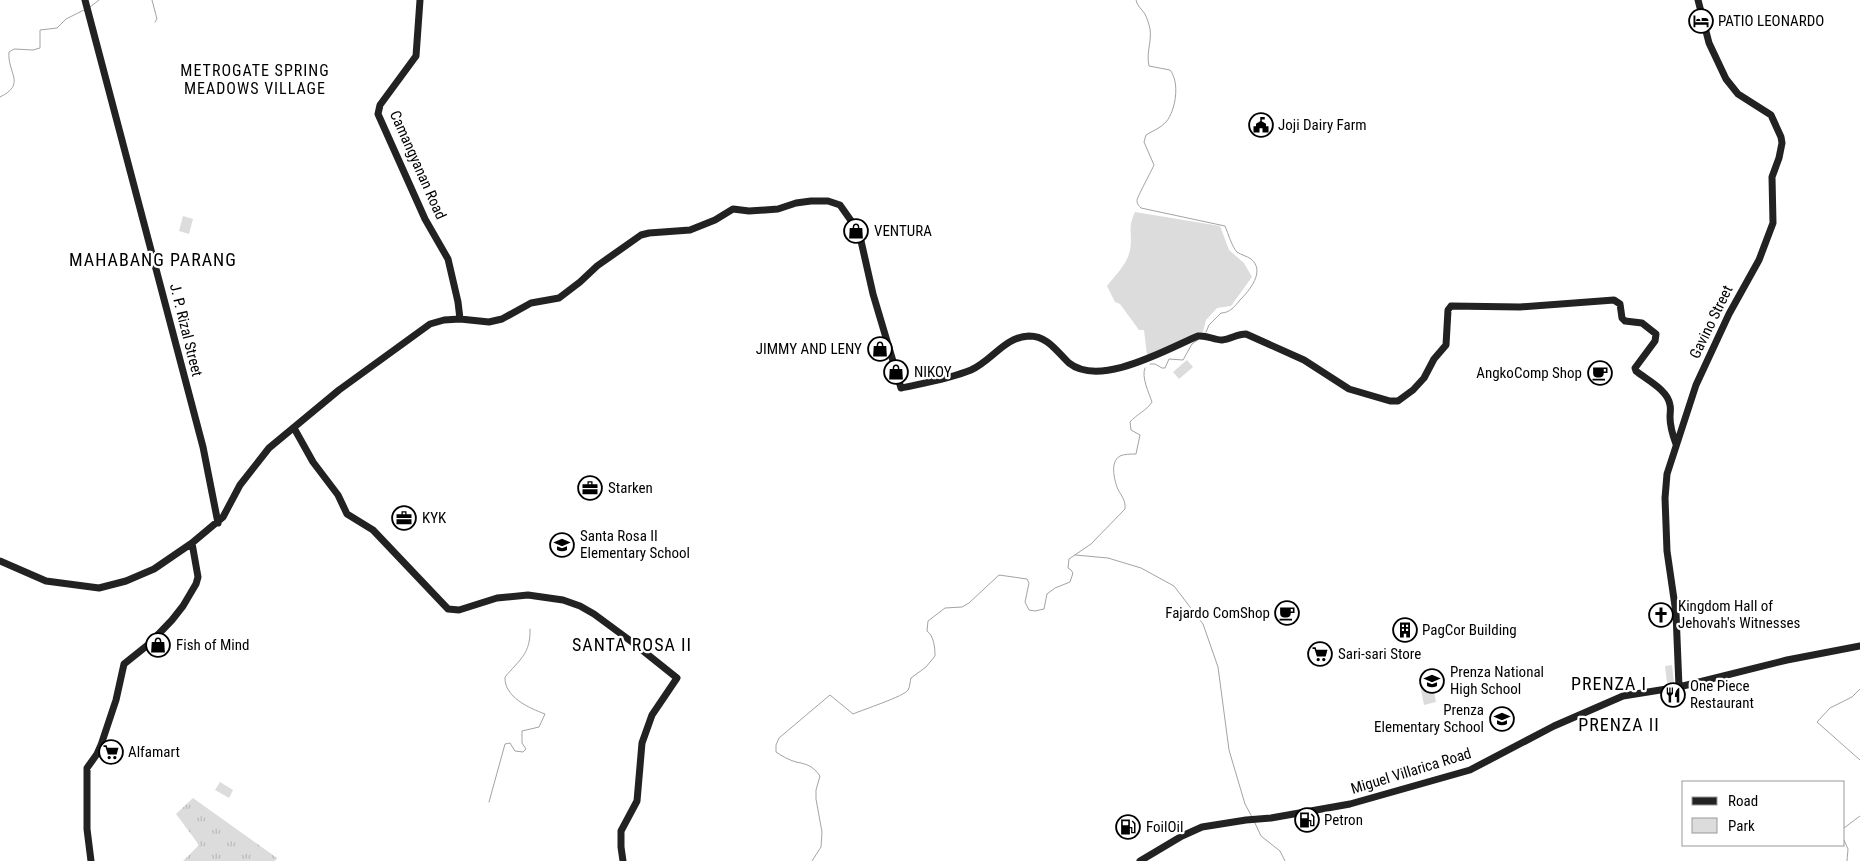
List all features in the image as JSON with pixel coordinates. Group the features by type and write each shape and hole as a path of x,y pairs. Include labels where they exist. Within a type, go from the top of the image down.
{"street":[{"name":"Camangyanan Road","path":"420,0 416,56 380,105 378,114 425,219 447,257 458,302 460,319"},
{"name":"Gavino Street","path":"1679,687 1675,597 1667,560 1665,498 1667,474 1696,384 1729,314 1759,260 1773,222 1772,177 1782,143 1771,115 1738,94 1726,79 1709,43 1698,0"},
{"name":"J. P. Rizal Street","path":"85,1 202,447 218,523"},
{"path":"0,561 46,581 99,588 126,581 154,569 218,523 240,485 269,448 346,384 430,324 444,320 481,321 502,319 531,303 559,298 580,282 596,266 641,235 690,230 716,220 733,209 749,211 778,209 796,203 828,201 840,205 859,232 873,294 901,388 934,381 972,369 985,361 1002,345 1017,338 1029,336 1040,337 1059,351 1070,363 1083,370 1093,372 1126,367 1198,336 1208,336 1223,340 1240,334 1246,334 1304,360 1349,389 1398,401 1413,390 1424,378 1434,359 1446,345 1448,310 1451,306 1520,307 1614,300 1620,304 1622,318 1625,321 1642,323 1656,334 1655,341 1635,368 1636,371 1659,388 1667,397 1670,404 1672,436 1676,444"},
{"path":"294,428 313,462 338,495 348,514 373,530 448,610 459,610 497,598 528,595 563,600 580,606 594,614 677,678 652,715 642,743 637,801 621,831 623,861"},
{"path":"91,861 87,830 87,768 97,754 116,700 124,664 149,644 172,620 196,584 198,576 192,543"},
{"name":"Miguel Villarica Road","path":"1140,861 1182,836 1202,827 1271,818 1350,804 1470,770 1554,726 1623,696 1679,687 1787,660 1860,646"}],"green space":[{"path":"1135,212 1220,226 1229,250 1244,263 1252,277 1231,306 1217,308 1206,320 1203,332 1147,355 1144,330 1139,330 1120,304 1115,302 1107,286 1124,265 1129,255 1131,223"},
{"path":"183,216 193,219 189,234 179,231"},
{"path":"1187,360 1193,367 1179,379 1173,372"},
{"path":"1672,665 1674,682 1667,683 1665,666"},
{"path":"1432,682 1436,702 1424,705 1420,685"},
{"path":"220,782 233,790 229,798 215,790"},
{"path":"193,798 277,858 275,861 183,861 199,845 176,814"}],"waterway":[{"path":"90,7 99,0"},
{"path":"152,0 157,19 155,22"},
{"path":"1136,0 1145,14 1150,29 1149,66 1170,70 1176,89 1172,110 1166,122 1146,135 1144,142 1154,165 1139,195 1138,204 1141,208 1225,226 1235,250 1251,259 1257,269 1254,281 1248,291 1232,309 1221,313 1209,325 1206,332"},
{"path":"0,97 8,92 14,83 9,52 14,49 33,50 40,48 40,30 57,28 66,19 84,10"},
{"path":"1150,364 1165,368 1169,359 1183,360 1192,344 1199,339"},
{"path":"812,861 821,847 822,832 816,799 816,790 820,776 810,766 791,760 776,752 779,738 830,695 853,714 905,693 909,689 911,678 926,667 935,656 933,639 927,631 928,621 945,608 962,607 969,603 999,575 1027,579 1029,583 1025,602 1029,610 1044,609 1047,594 1055,588 1070,582 1073,573 1068,568 1069,559 1091,544 1125,509 1124,500 1116,483 1114,466 1120,456 1136,454 1140,435 1131,430 1130,422 1152,402 1147,390 1145,368"},
{"path":"1075,555 1108,558 1141,568 1174,586 1203,624 1218,667 1229,750 1245,804 1252,817"},
{"path":"489,802 505,744 510,743 515,751 523,752 526,749 522,743 522,731 539,727 545,714 519,701 513,696 506,684 505,677 526,651 530,638 530,629"},
{"path":"1860,689 1852,697 1830,708 1817,722 1860,760"},
{"path":"1845,827 1860,816"},
{"path":"1254,821 1261,836 1280,851 1285,861"},
{"path":"1845,842 1848,849 1847,861"}],"place":[{"name":"PATIO LEONARDO","path":"1701,21"},
{"name":"Joji Dairy Farm","path":"1261,125"},
{"name":"VENTURA","path":"856,231"},
{"name":"JIMMY AND LENY","path":"880,349"},
{"name":"NIKOY","path":"896,372"},
{"name":"AngkoComp Shop","path":"1600,373"},
{"name":"Starken","path":"590,488"},
{"name":"KYK","path":"404,518"},
{"name":"Santa Rosa II Elementary School","path":"562,545"},
{"name":"Fajardo ComShop","path":"1287,613"},
{"name":"Kingdom Hall of Jehovah's Witnesses","path":"1661,615"},
{"name":"PagCor Building","path":"1405,630"},
{"name":"Fish of Mind","path":"158,645"},
{"name":"Sari-sari Store","path":"1320,654"},
{"name":"Prenza National High School","path":"1432,681"},
{"name":"One Piece Restaurant","path":"1673,695"},
{"name":"Prenza Elementary School","path":"1502,719"},
{"name":"Alfamart","path":"111,752"},
{"name":"Petron","path":"1307,820"},
{"name":"FoilOil","path":"1128,827"}],"district":[{"name":"METROGATE SPRING MEADOWS VILLAGE","path":"255,79"},
{"name":"MAHABANG PARANG","path":"153,259"},
{"name":"SANTA ROSA II","path":"632,644"},
{"name":"PRENZA I","path":"1609,683"},
{"name":"PRENZA II","path":"1619,724"}]}
